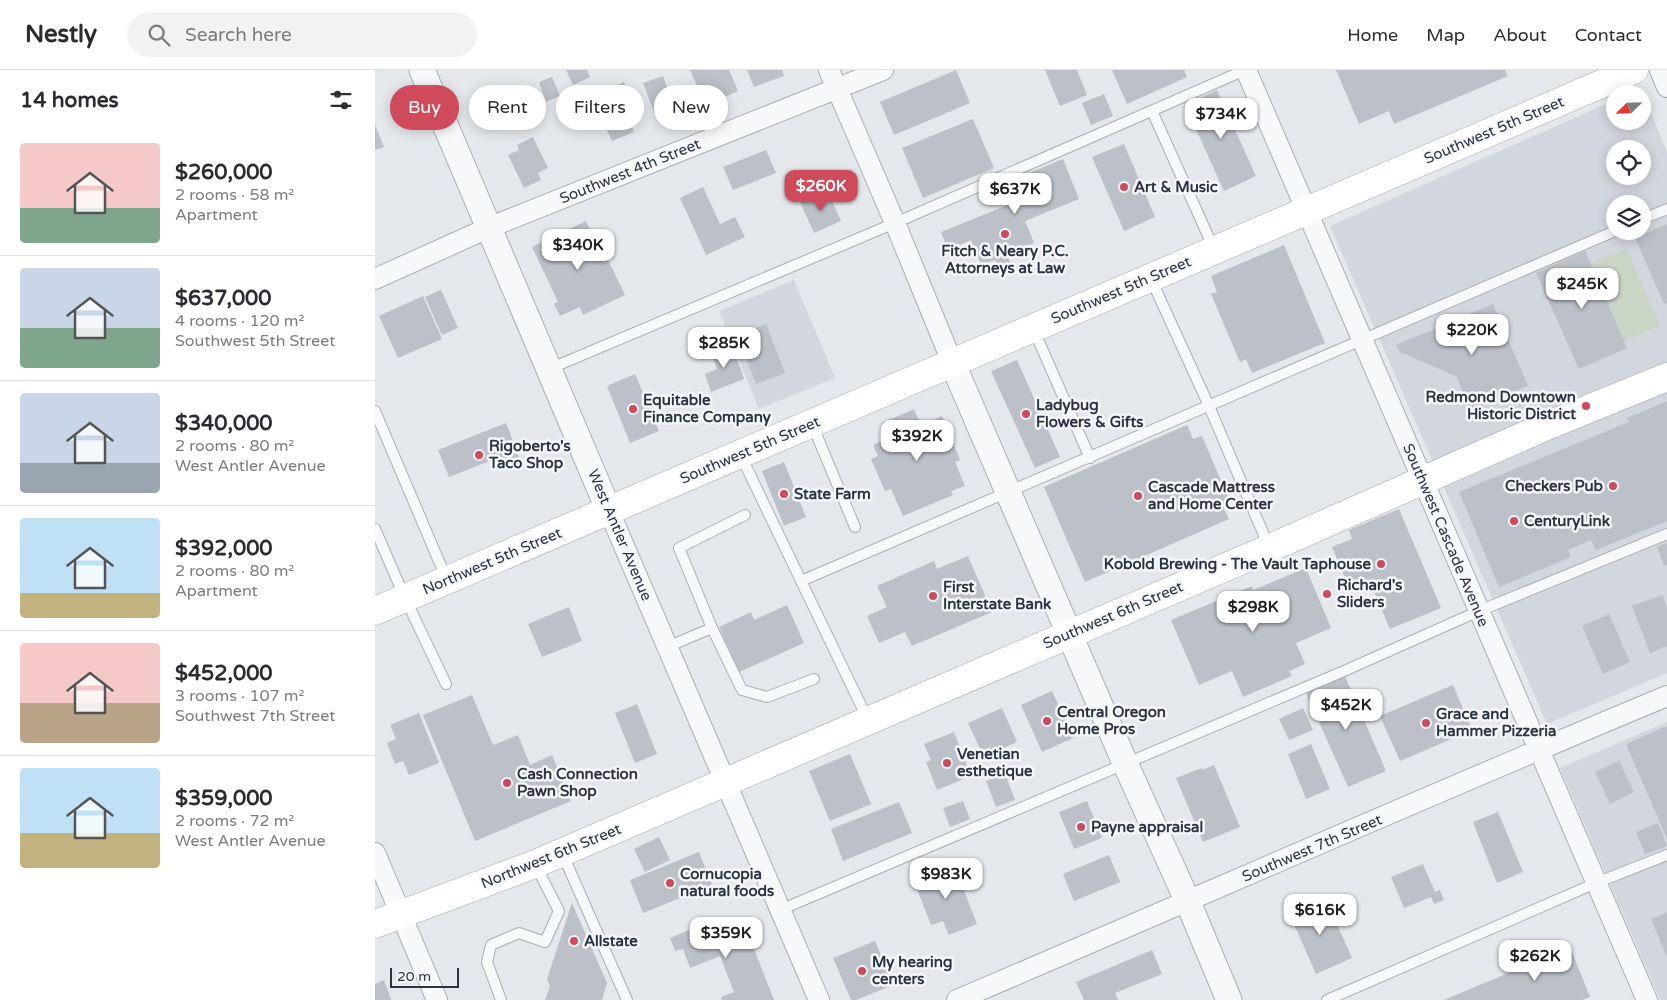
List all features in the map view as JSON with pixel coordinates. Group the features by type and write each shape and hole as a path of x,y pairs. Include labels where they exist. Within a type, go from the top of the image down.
{"main road":[{"name":"Southwest 5th Street","path":"609,511 1634,70"},
{"name":"Southwest 6th Street","path":"725,783 1270,548 1544,427 1667,377"},
{"name":"Northwest 5th Street","path":"375,611 609,511"},
{"name":"Northwest 6th Street","path":"375,924 535,864 725,783"}],"street":[{"name":"West Antler Avenue","path":"422,70 548,369 819,1000"},
{"path":"829,70 952,362 1229,1000"},
{"name":"Southwest 4th Street","path":"375,279 488,228 883,70"},
{"name":"Southwest Cascade Avenue","path":"1245,70 1647,1000"},
{"path":"1660,70 1667,87"},
{"name":"Southwest 7th Street","path":"957,1000 1539,749 1667,696"},
{"path":"375,853 437,1000"}],"lane":[{"path":"548,369 895,223 1245,70"},
{"path":"1152,110 1215,250"},
{"path":"1651,216 1667,209"},
{"path":"801,581 1606,235"},
{"path":"1150,278 1209,406 1270,548"},
{"path":"1033,328 1089,458"},
{"path":"375,411 447,580"},
{"path":"812,423 855,527"},
{"path":"740,454 869,721"},
{"path":"745,516 679,548 712,628 742,690 767,697 814,679"},
{"path":"375,529 446,684"},
{"path":"780,910 1344,671 1479,611 1667,534"},
{"path":"667,647 712,628"},
{"path":"562,853 627,1000"},
{"path":"1327,1000 1596,883 1667,855"},
{"path":"501,1000 487,962 491,945 519,933 545,942 559,911 535,864"}],"shaded area":[{"path":"1606,104 1606,130 1651,130 1651,113 1667,152 1667,673 1547,724 1330,226"},
{"path":"794,280 835,378 759,409 719,311"},
{"path":"1667,722 1667,1000 1660,1000 1560,768"}],"green space":[{"path":"1626,248 1660,326 1624,341 1590,264"}],"building":[{"path":"566,70 587,70 590,77 573,85"},
{"path":"690,70 729,70 738,91 728,95 728,85 697,85"},
{"path":"747,70 782,70 784,76 754,87"},
{"path":"956,70 970,103 894,135 880,102"},
{"path":"1045,70 1077,70 1087,95 1060,106"},
{"path":"1112,70 1184,70 1187,77 1127,104"},
{"path":"1336,70 1505,70 1508,76 1394,124 1389,111 1359,124"},
{"path":"663,76 666,85 654,85 654,111 644,85 643,83"},
{"path":"552,77 556,86 556,98 546,102 546,85 540,85 539,82"},
{"path":"1217,90 1256,176 1224,191 1185,105"},
{"path":"1104,94 1113,116 1091,125 1082,103"},
{"path":"973,119 994,168 923,198 902,148"},
{"path":"375,125 384,147 375,150"},
{"path":"607,130 633,130 634,132 612,141"},
{"path":"533,137 548,168 538,173 541,180 524,188 508,155 519,150 517,145"},
{"name":"Art & Music","path":"1124,144 1155,217 1124,231 1092,157"},
{"path":"766,150 776,173 733,190 723,167"},
{"path":"1063,159 1079,199 1025,221 1034,243 1007,255 1012,266 999,271 995,260 981,265 971,240 948,250 941,232 1013,203 1005,183"},
{"path":"703,187 720,224 735,217 745,237 706,255 680,198"},
{"path":"827,190 841,221 814,233 800,202"},
{"path":"586,221 596,243 599,241 625,295 583,315 580,307 560,316 554,304 558,302 532,247"},
{"path":"1667,224 1667,303 1664,304 1636,240 1651,240 1651,231"},
{"path":"1284,245 1325,343 1252,373 1246,359 1240,362 1211,294 1217,292 1211,276"},
{"path":"1585,251 1627,348 1579,369 1536,273"},
{"path":"441,290 458,328 442,335 425,297"},
{"path":"423,296 442,339 398,358 379,316"},
{"path":"1493,304 1528,386 1471,410 1456,376 1400,352 1396,345"},
{"path":"766,324 785,373 756,384 737,335"},
{"path":"732,345 744,379 711,392 705,374 717,369 711,353"},
{"name":"Ladybug Flowers & Gifts","path":"1017,360 1060,457 1035,468 991,371"},
{"name":"Equitable Finance Company","path":"635,374 659,431 630,443 607,386"},
{"path":"1667,401 1667,521 1596,550 1591,540 1568,550 1571,557 1499,587 1459,492 1629,422 1627,418"},
{"path":"914,409 921,425 942,416 960,460 955,462 965,486 951,491 953,495 903,516 891,489 885,491 871,459 878,456 873,445 888,438 882,423"},
{"name":"Rigoberto's Taco Shop","path":"506,423 520,460 496,469 492,460 449,477 438,450"},
{"name":"Cascade Mattress and Home Center","path":"1187,425 1193,439 1202,436 1231,504 1223,507 1229,519 1085,582 1044,487"},
{"name":"State Farm","path":"784,462 806,517 784,526 762,471"},
{"name":"Kobold Brewing - The Vault Taphouse","path":"1399,509 1441,608 1390,629 1370,582 1350,590 1332,547 1352,539 1349,530"},
{"path":"1667,543 1667,565 1664,566 1657,547"},
{"name":"First Interstate Bank","path":"968,556 992,612 912,646 905,632 879,643 867,616 887,607 877,586 934,561 937,569"},
{"path":"1306,568 1331,628 1296,643 1305,664 1289,671 1292,676 1243,697 1232,671 1199,685 1171,620 1252,586 1253,590"},
{"path":"1662,595 1667,607 1667,646 1650,653 1632,606"},
{"path":"787,605 804,643 739,672 719,627 751,612 754,620"},
{"path":"569,607 582,641 542,657 528,624"},
{"path":"1609,614 1630,662 1603,674 1582,626"},
{"path":"1345,676 1386,771 1348,787 1306,693"},
{"name":"Grace and Hammer Pizzeria","path":"1453,685 1472,730 1400,761 1380,716"},
{"name":"Central Oregon Home Pros","path":"1052,691 1073,738 1042,752 1021,705"},
{"name":"Cash Connection Pawn Shop","path":"472,695 493,745 518,735 530,765 552,755 571,801 475,841 423,715"},
{"path":"637,704 657,754 635,763 615,713"},
{"path":"1002,708 1017,742 984,757 968,723"},
{"path":"1303,708 1313,730 1289,740 1279,719"},
{"path":"419,713 439,763 409,775 403,761 395,764 387,743 396,739 390,725"},
{"path":"1667,726 1667,839 1626,744"},
{"path":"954,732 971,776 937,790 926,762 931,760 924,744"},
{"path":"1311,744 1330,789 1306,799 1288,754"},
{"path":"850,754 871,804 830,821 809,771"},
{"path":"1619,761 1634,792 1610,804 1595,772"},
{"path":"1214,765 1240,827 1203,842 1176,778"},
{"path":"1005,774 1015,800 996,807 986,781"},
{"path":"963,801 970,819 950,827 943,808"},
{"path":"1087,801 1102,838 1074,849 1059,812"},
{"path":"899,802 912,833 843,861 831,829"},
{"path":"1498,812 1523,872 1497,883 1473,822"},
{"path":"1658,823 1667,846 1645,854 1636,832"},
{"path":"659,837 670,860 645,872 634,849"},
{"path":"699,852 712,885 643,913 630,880"},
{"path":"1109,855 1120,882 1074,901 1063,874"},
{"path":"1423,864 1435,892 1440,890 1444,900 1434,904 1431,897 1404,908 1391,877"},
{"path":"954,865 977,924 949,935 943,921 931,925 914,881"},
{"path":"1325,897 1352,958 1316,974 1289,913"},
{"name":"Allstate","path":"572,903 607,983 602,1000 545,1000 550,986 547,979"},
{"path":"1667,912 1667,955 1666,955 1651,919"},
{"path":"722,917 733,946 750,939 774,1000 722,1000 721,997 734,992 720,956 690,968 683,949 675,951 670,938"},
{"path":"875,941 893,985 856,1000 851,1000 833,958"},
{"path":"1570,947 1590,997 1582,1000 1444,1000"},
{"path":"1152,950 1162,974 1115,993 1118,1000 1084,1000 1076,982"},
{"path":"384,980 391,1000 375,1000 375,984"}],"place":[{"name":"Art & Music","path":"1124,187"},
{"name":"Fitch & Neary P.C. Attorneys at Law","path":"1005,234"},
{"name":"Redmond Downtown Historic District","path":"1586,406"},
{"name":"Equitable Finance Company","path":"633,409"},
{"name":"Ladybug Flowers & Gifts","path":"1026,414"},
{"name":"Rigoberto's Taco Shop","path":"479,455"},
{"name":"Checkers Pub","path":"1613,486"},
{"name":"State Farm","path":"784,494"},
{"name":"Cascade Mattress and Home Center","path":"1138,496"},
{"name":"CenturyLink","path":"1514,521"},
{"name":"Kobold Brewing - The Vault Taphouse","path":"1381,564"},
{"name":"Richard's Sliders","path":"1327,594"},
{"name":"First Interstate Bank","path":"933,596"},
{"name":"Central Oregon Home Pros","path":"1047,721"},
{"name":"Grace and Hammer Pizzeria","path":"1426,723"},
{"name":"Venetian esthetique","path":"947,763"},
{"name":"Cash Connection Pawn Shop","path":"507,783"},
{"name":"Payne appraisal","path":"1081,827"},
{"name":"Cornucopia natural foods","path":"670,883"},
{"name":"Allstate","path":"574,941"},
{"name":"My hearing centers","path":"862,971"}]}
